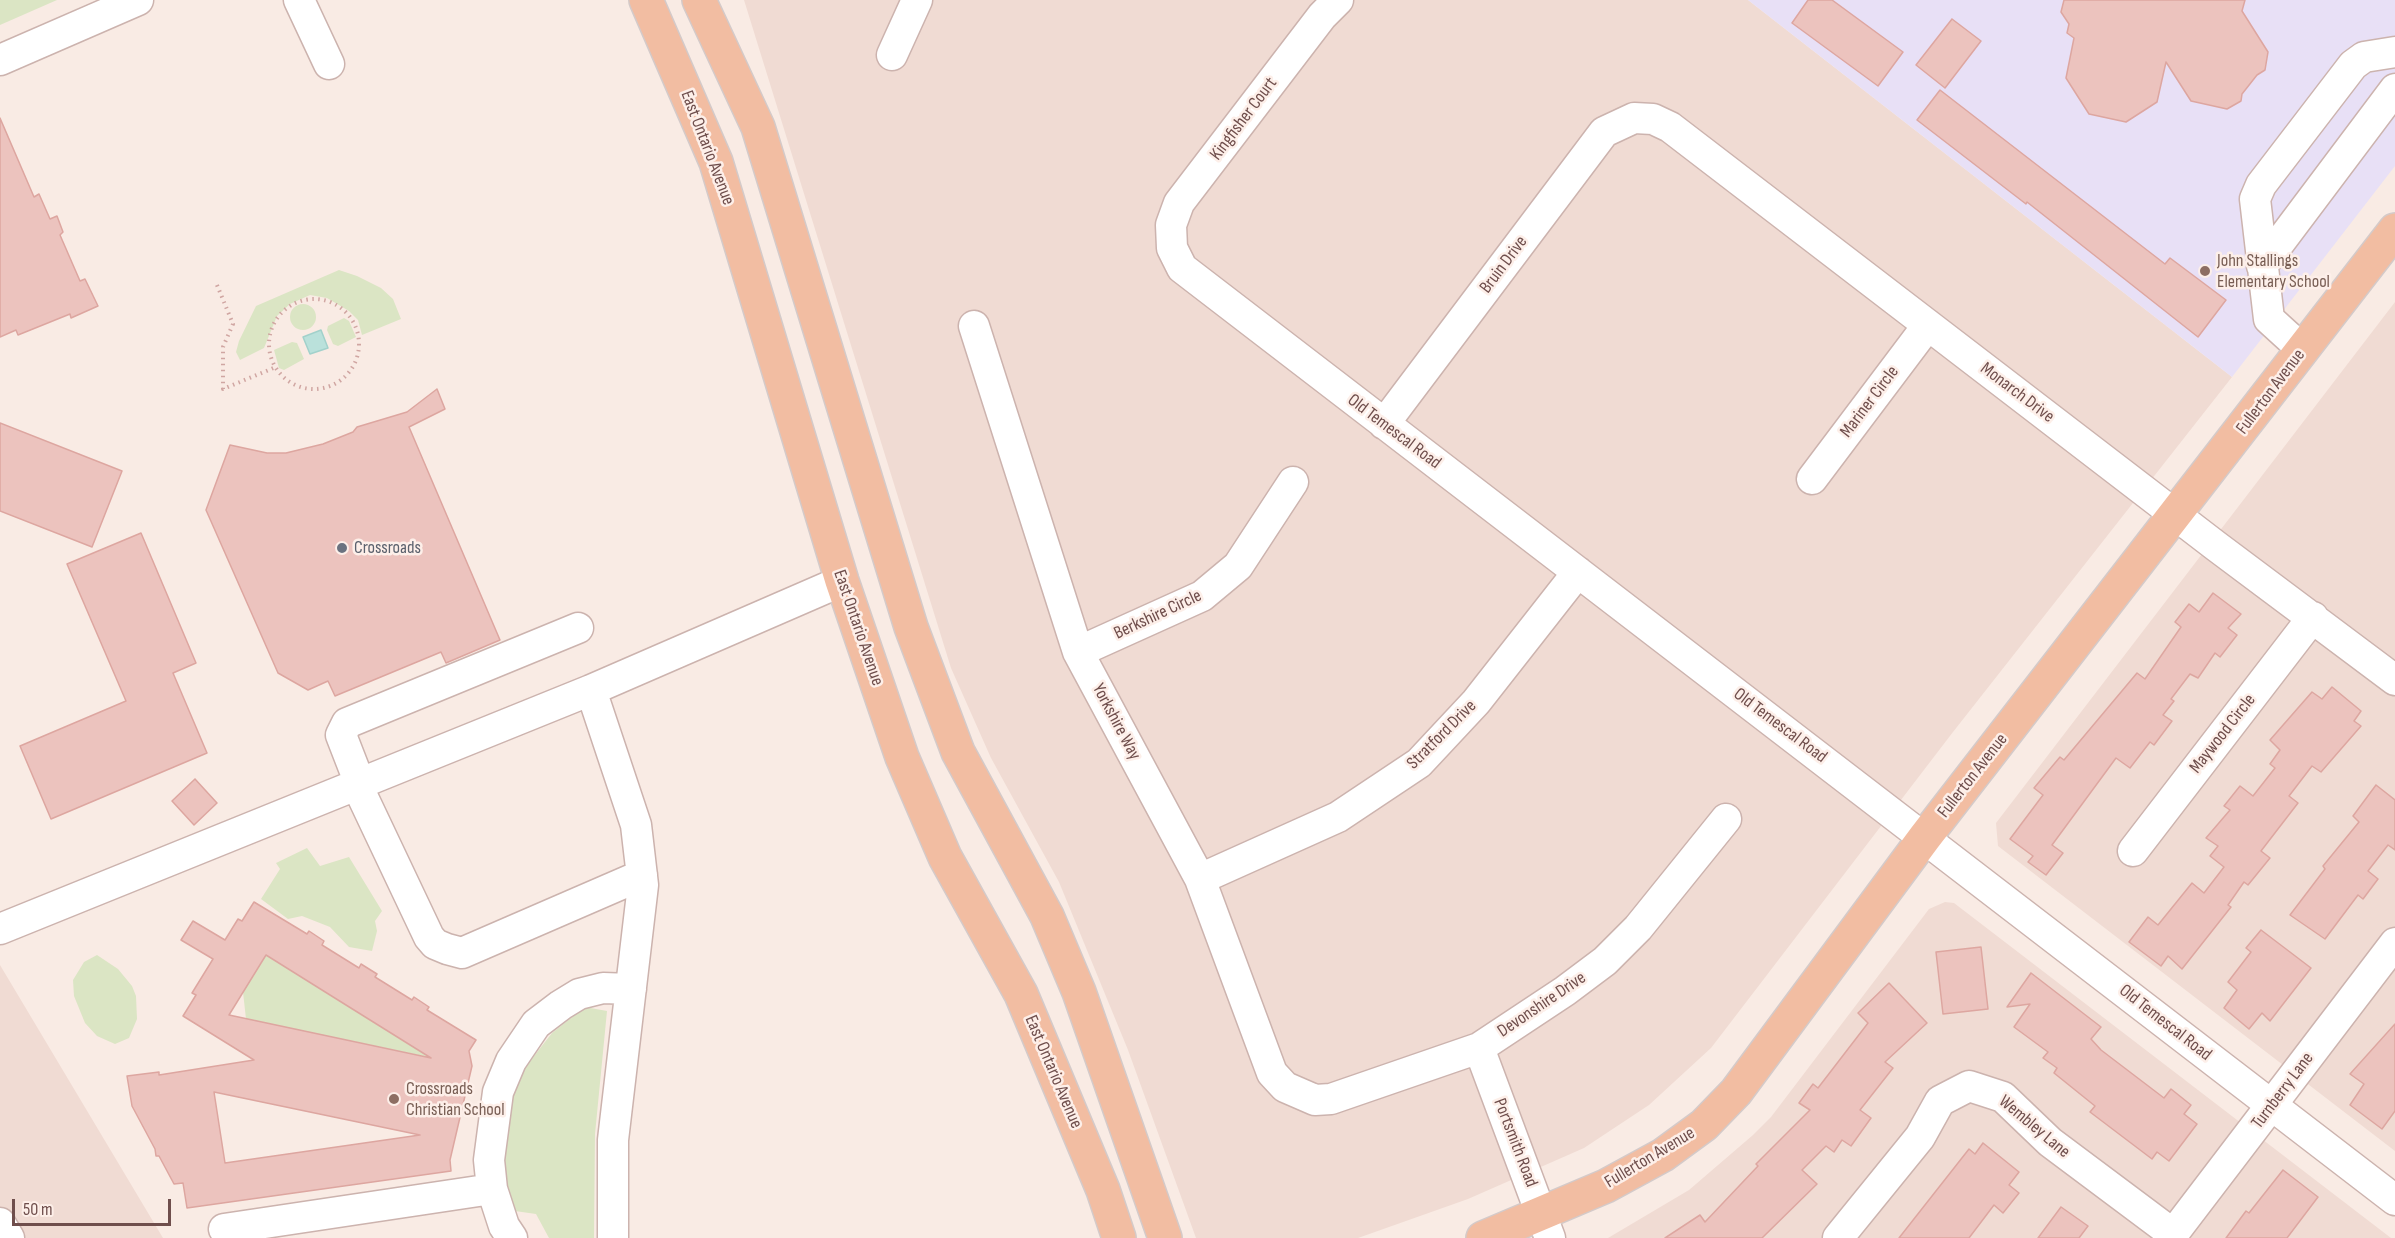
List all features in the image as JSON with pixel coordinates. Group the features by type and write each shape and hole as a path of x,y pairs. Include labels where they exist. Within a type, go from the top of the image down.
{"main road":[{"name":"East Ontario Avenue","path":"646,0 716,162 831,585 945,857 1021,994 1103,1190 1119,1238"},
{"path":"699,0 758,127 918,648 958,752 1047,916 1079,992 1165,1238"},
{"name":"Fullerton Avenue","path":"1483,1238 1546,1227 1606,1186 1664,1155 1704,1125 1736,1092 1925,837 2178,514 2395,230"}],"street":[{"path":"0,60 138,0"},
{"path":"299,0 328,64"},
{"path":"892,55 917,0"},
{"name":"Kingfisher Court","path":"1172,248 1171,225 1179,203 1323,16 1338,0"},
{"path":"2303,350 2269,320 2255,199 2261,184 2353,65 2364,57 2395,52"},
{"path":"2262,266 2395,89"},
{"name":"Monarch Drive","path":"1634,118 1653,120 1670,127 2395,680"},
{"name":"Bruin Drive","path":"1384,424 1604,132 1634,118"},
{"name":"Old Temescal Road","path":"1172,248 1182,268 2395,1200"},
{"name":"Mariner Circle","path":"1812,479 1928,325"},
{"name":"Yorkshire Way","path":"974,326 1078,652 1200,879 1272,1073 1285,1087 1300,1096"},
{"name":"Berkshire Circle","path":"1078,652 1203,596 1238,566 1293,482"},
{"name":"Stratford Drive","path":"1200,879 1338,817 1419,763 1476,702 1578,572"},
{"path":"1,927 591,690 831,585"},
{"name":"Maywood Circle","path":"2133,851 2313,617"},
{"path":"578,628 348,723 341,735 358,784 429,937 447,950 462,953 642,875"},
{"path":"591,690 636,825 643,885 613,1140 613,1238"},
{"name":"Devonshire Drive","path":"1300,1096 1315,1100 1331,1099 1479,1047 1565,991 1605,961 1638,928 1726,819"},
{"name":"Turnberry Lane","path":"2171,1236 2395,943"},
{"path":"512,1238 504,1226 492,1189 489,1160 498,1092 511,1060 536,1024 579,994 603,988 631,989"},
{"name":"Portsmith Road","path":"1479,1047 1546,1227"},
{"name":"Wembley Lane","path":"1838,1238 1920,1137 1940,1101 1969,1086 2003,1097 2050,1142 2171,1236"},
{"path":"224,1228 492,1189"},
{"path":"0,1223 9,1238"}],"path":[{"path":"217,285 233,324 222,347 223,389 276,367"},
{"path":"312,299 327,301 341,308 354,323 359,340 357,360 340,381 325,387 305,388 287,379 276,367 270,349 271,332 279,317 290,306 312,299"}],"shaded area":[{"path":"744,0 1748,0 2232,377 1953,732 1711,1048 1649,1105 1584,1148 1468,1199 1358,1238 1196,1238 1128,1050 1059,882 991,758 951,668"},
{"name":"John Stallings Elementary School","path":"1748,0 2395,0 2395,166 2232,377"},
{"path":"2395,302 2395,1151 1998,846 1996,823"},
{"path":"1945,902 1954,903 2391,1238 1608,1238 1689,1190 1753,1135 1771,1117 1929,909"},
{"path":"0,965 163,1238 0,1238"}],"green space":[{"path":"0,0 57,0 0,25"},
{"path":"339,270 381,288 393,299 401,319 362,335 358,320 349,311 327,298 310,295 290,304 277,316 264,348 240,360 236,352 239,341 256,306"},
{"path":"303,304 312,308 316,317 312,326 303,330 294,326 290,317 294,308"},
{"path":"344,318 349,321 356,337 338,346 333,344 327,330 328,326"},
{"path":"292,342 297,343 304,359 284,370 279,368 274,350"},
{"path":"307,848 320,866 349,857 382,911 375,921 377,931 372,951 349,947 330,927 302,916 288,919 261,899 280,869 276,863"},
{"path":"97,955 118,969 132,986 136,996 137,1019 129,1038 115,1044 97,1036 85,1023 74,996 73,980 84,962"},
{"path":"266,955 452,1062 246,1019 243,992"},
{"path":"585,1007 607,1011 595,1134 594,1238 549,1238 536,1214 515,1211 506,1190 504,1162 507,1116 520,1074 552,1033"}],"water":[{"path":"321,330 328,348 310,354 303,337"}],"building":[{"path":"1808,0 1832,0 1903,52 1878,86 1792,23"},
{"path":"2064,0 2245,0 2242,11 2268,52 2265,70 2257,75 2242,94 2241,101 2227,109 2191,101 2166,62 2157,102 2126,122 2089,114 2066,78 2074,38 2067,33 2069,24 2061,12"},
{"path":"1952,19 1981,41 1945,88 1916,65"},
{"path":"1940,90 2165,264 2170,258 2226,300 2198,337 2027,202 2026,204 1917,120"},
{"path":"0,118 34,197 39,194 50,219 57,216 63,232 60,235 80,281 85,279 98,306 71,318 70,314 18,335 16,330 0,337"},
{"name":"Crossroads","path":"437,389 445,409 409,427 500,640 446,663 441,652 335,696 328,681 308,690 278,673 206,510 230,445 267,453 286,453 323,444 353,432 357,427 407,412"},
{"path":"0,423 122,471 92,547 0,511"},
{"path":"141,533 196,663 173,673 207,753 51,819 20,746 126,701 67,564"},
{"path":"2213,593 2241,614 2228,628 2237,635 2220,657 2215,653 2198,678 2190,674 2171,699 2174,701 2163,715 2172,721 2154,745 2150,742 2130,768 2116,758 2052,845 2063,853 2046,875 2028,862 2033,856 2010,839 2043,795 2034,788 2060,757 2064,760 2137,673 2145,679 2181,627 2175,622 2189,604 2199,612"},
{"path":"2332,687 2361,711 2354,721 2361,726 2321,772 2312,766 2289,796 2298,803 2261,851 2270,858 2248,885 2244,882 2228,905 2231,907 2182,969 2168,956 2161,966 2129,942 2148,917 2158,925 2192,883 2204,893 2224,867 2210,856 2218,846 2206,838 2230,810 2224,806 2240,786 2253,796 2275,768 2270,764 2280,750 2270,740 2312,692 2322,699"},
{"path":"195,779 217,803 194,825 172,801"},
{"path":"2376,785 2395,800 2395,850 2388,845 2368,871 2378,879 2363,899 2358,895 2325,939 2290,915 2325,869 2323,866 2359,822 2353,816"},
{"path":"254,902 307,934 309,931 324,941 322,945 359,968 361,964 377,974 375,977 412,1000 414,997 429,1007 427,1010 476,1040 469,1051 472,1066 450,1160 451,1171 187,1208 183,1183 174,1184 159,1156 156,1156 155,1149 132,1106 127,1076 159,1072 159,1075 254,1060 183,1016 196,995 192,993 213,959 181,940 193,921 225,940 238,919 242,921","holes":["266,955 346,1005 431,1058 229,1015","214,1092 420,1135 225,1163"]},
{"path":"2261,930 2311,968 2270,1021 2262,1013 2249,1029 2224,1008 2237,990 2228,982 2251,952 2246,948"},
{"path":"1981,947 1988,1009 1943,1014 1936,952"},
{"path":"2031,973 2101,1027 2091,1039 2101,1050 2164,1098 2171,1089 2191,1105 2184,1114 2197,1124 2169,1161 2157,1152 2152,1159 2090,1112 2095,1106 2054,1073 2057,1068 2043,1058 2048,1052 2014,1027 2030,1004 2007,1007"},
{"path":"1889,983 1927,1023 1885,1062 1893,1068 1860,1110 1871,1118 1851,1146 1842,1140 1834,1152 1826,1146 1802,1170 1817,1184 1762,1238 1665,1238 1700,1215 1705,1222 1758,1166 1756,1164 1810,1110 1799,1103 1813,1084 1818,1088 1868,1023 1858,1013"},
{"path":"2395,1024 2395,1111 2382,1129 2350,1105 2364,1084 2350,1074"},
{"path":"1983,1143 2019,1172 2009,1185 2019,1193 2003,1213 1994,1205 1969,1238 1899,1238 1969,1149 1975,1154"},
{"path":"2283,1170 2318,1197 2287,1238 2226,1238 2246,1211 2249,1213"},
{"path":"2061,1207 2088,1226 2079,1238 2038,1238"}],"place":[{"name":"John Stallings Elementary School","path":"2205,271"},
{"name":"Crossroads","path":"342,548"},
{"name":"Crossroads Christian School","path":"394,1099"}]}
